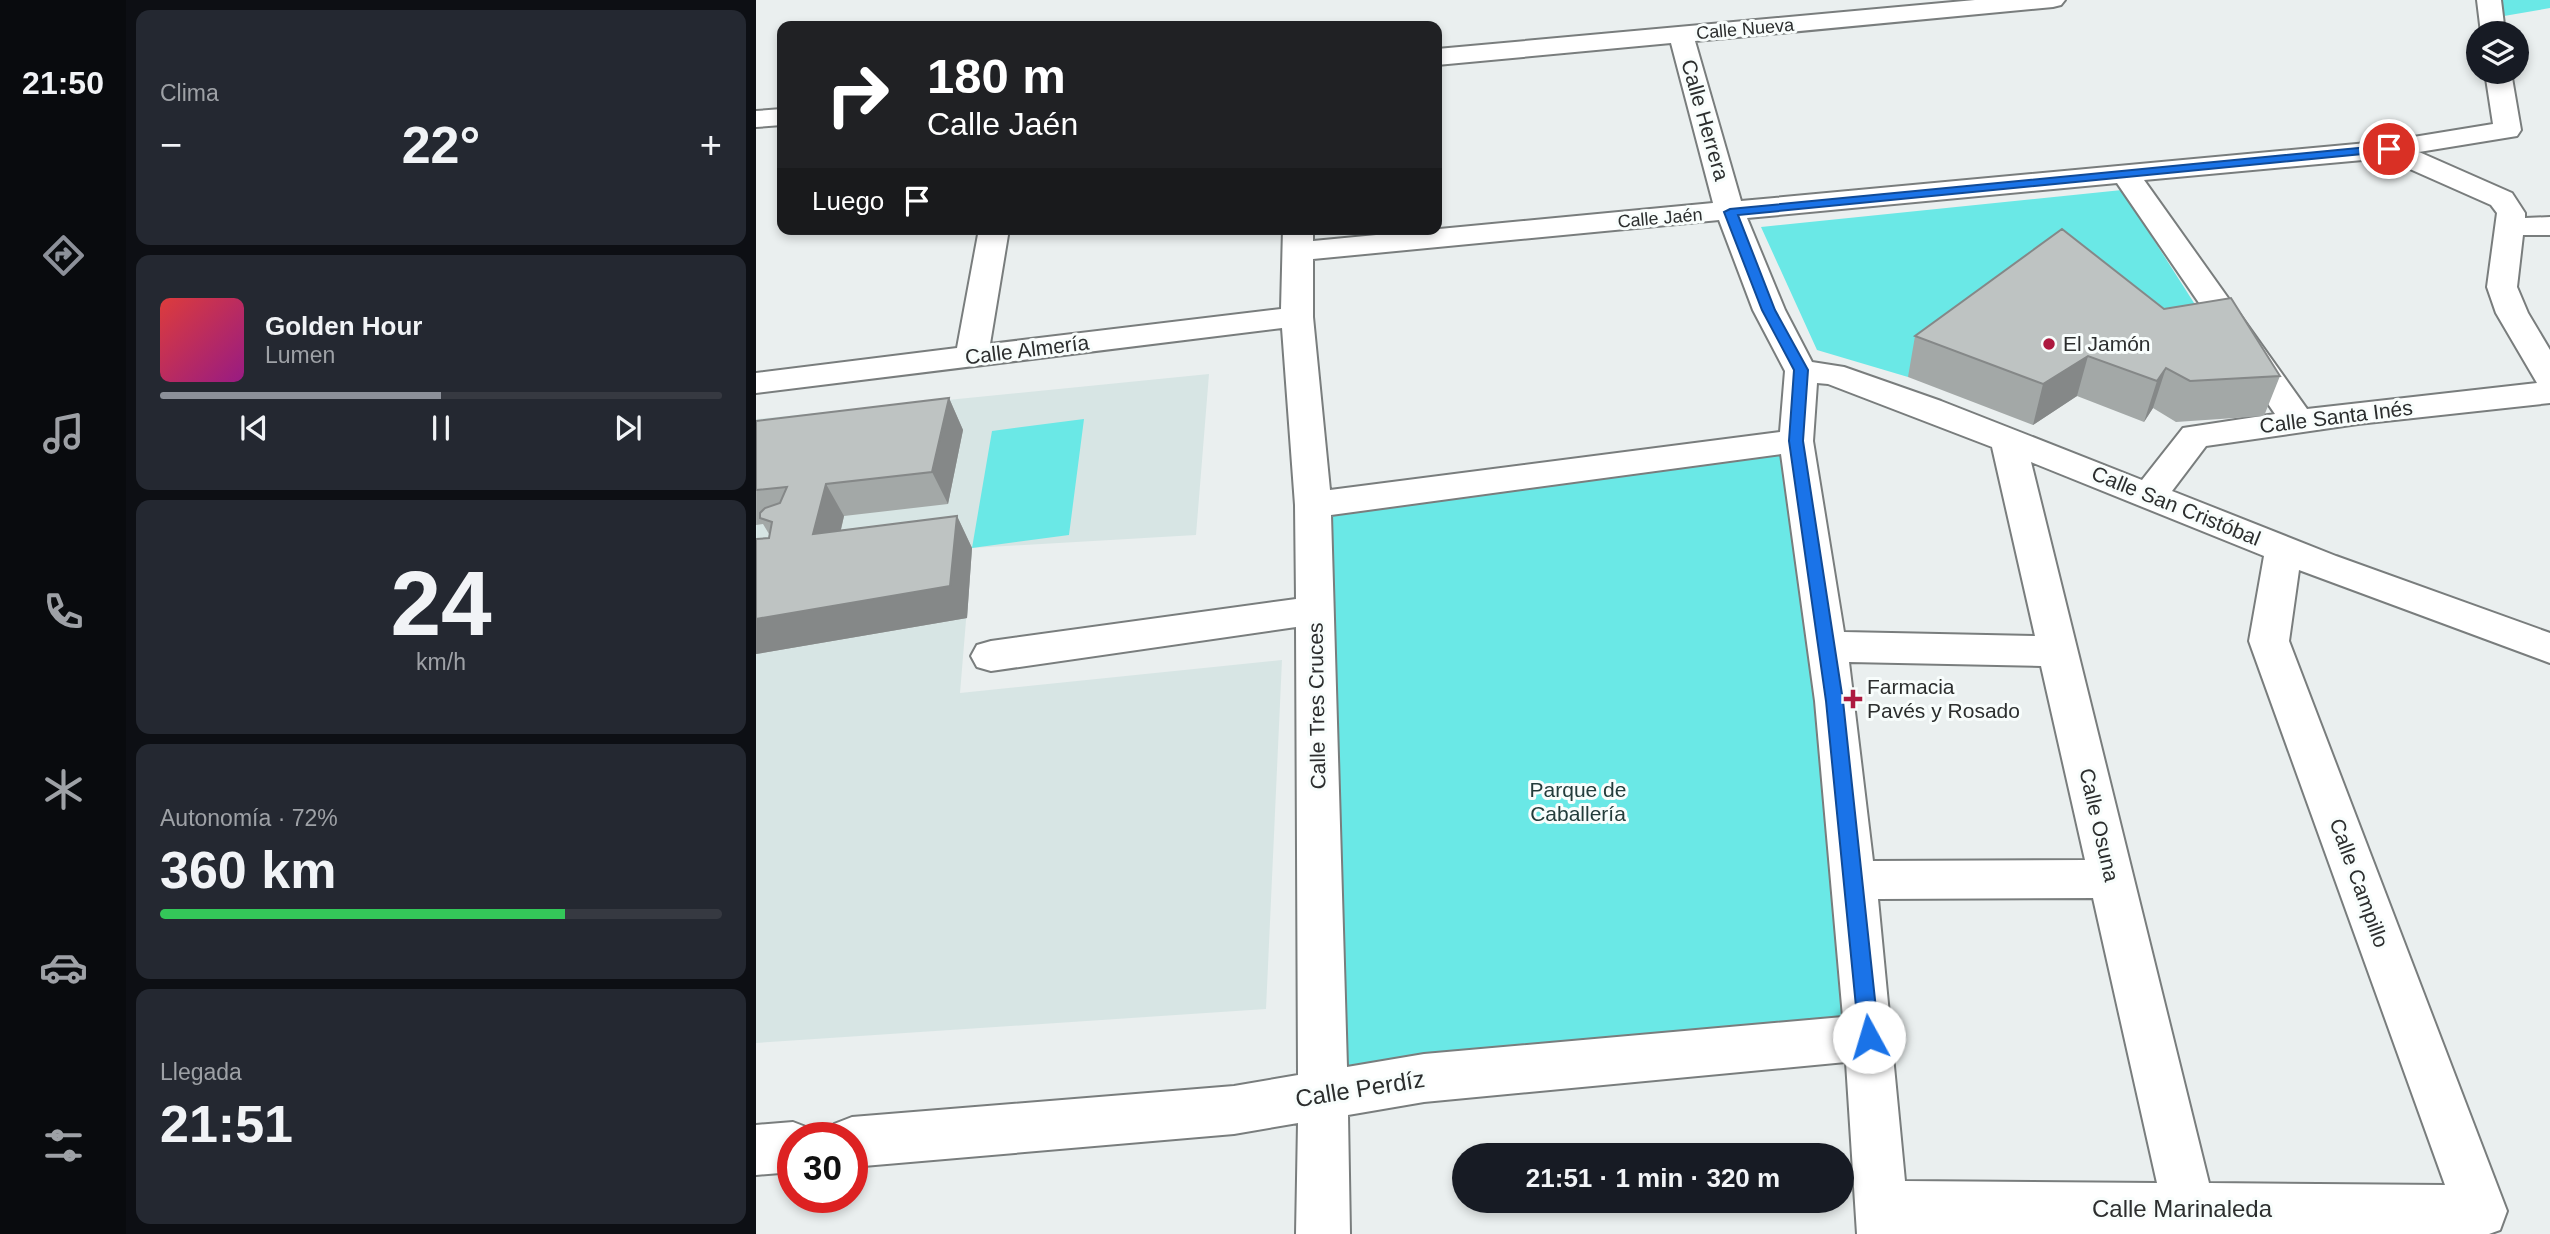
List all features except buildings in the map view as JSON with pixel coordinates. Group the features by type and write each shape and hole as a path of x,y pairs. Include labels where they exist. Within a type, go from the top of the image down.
{"street":[{"name":"Calle Nueva","path":"1442,57 2053,0"},
{"path":"2489,0 2492,21"},
{"name":"Calle Herrera","path":"1681,35 1730,212 1769,310 1801,370"},
{"name":"Calle Jaén","path":"1442,231 1730,212 2389,149 2507,130 2500,84"},
{"path":"756,119 777,117"},
{"path":"2389,149 2502,199 2511,214 2502,287 2512,313 2550,377"},
{"path":"2125,174 2298,421"},
{"path":"2509,227 2550,226"},
{"path":"972,357 994,235"},
{"name":"Calle Jaén","path":"1298,240 1375,235"},
{"name":"Calle Tres Cruces","path":"1298,240 1297,317 1313,505 1323,1234"},
{"name":"Calle Almería","path":"756,383 1297,317"},
{"path":"1801,370 1796,441 1826,647 1853,880 1869,1037 1883,1221"},
{"name":"Calle San Cristóbal","path":"1801,370 1832,374 2550,649"},
{"name":"Calle Santa Inés","path":"2150,495 2195,436 2298,421 2550,392"},
{"name":"Calle Osuna","path":"2008,440 2189,1209"},
{"path":"1313,505 1796,441"},
{"name":"Calle Campillo","path":"2284,549 2269,641 2481,1211"},
{"path":"991,656 1315,610"},
{"path":"1826,647 2058,651"},
{"path":"1853,880 2111,879"},
{"name":"Calle Perdíz","path":"868,1141 1234,1110 1424,1078 1869,1037"},
{"path":"756,1150 777,1148"},
{"name":"Calle Marinaleda","path":"1883,1221 2189,1209 2481,1211"}],"shaded area":[{"path":"1209,374 1196,535 972,548 960,693 1282,660 1266,1009 756,1043 756,419"}],"green space":[{"path":"2501,0 2550,0 2550,8 2504,16"},
{"path":"2122,190 2217,339 2052,269 1908,377 1817,350 1761,227"},
{"path":"1084,419 1069,535 972,548 992,431"},
{"name":"Parque de Caballería","path":"1796,441 1869,1037 1323,1096 1313,505"}],"place":[{"name":"El Jamón","path":"2049,344"},
{"name":"Farmacia Pavés y Rosado","path":"1853,699"}],"route":[{"path":"1869,1037 1835,701 1796,441 1801,370 1769,310 1730,212 2389,149"}]}
